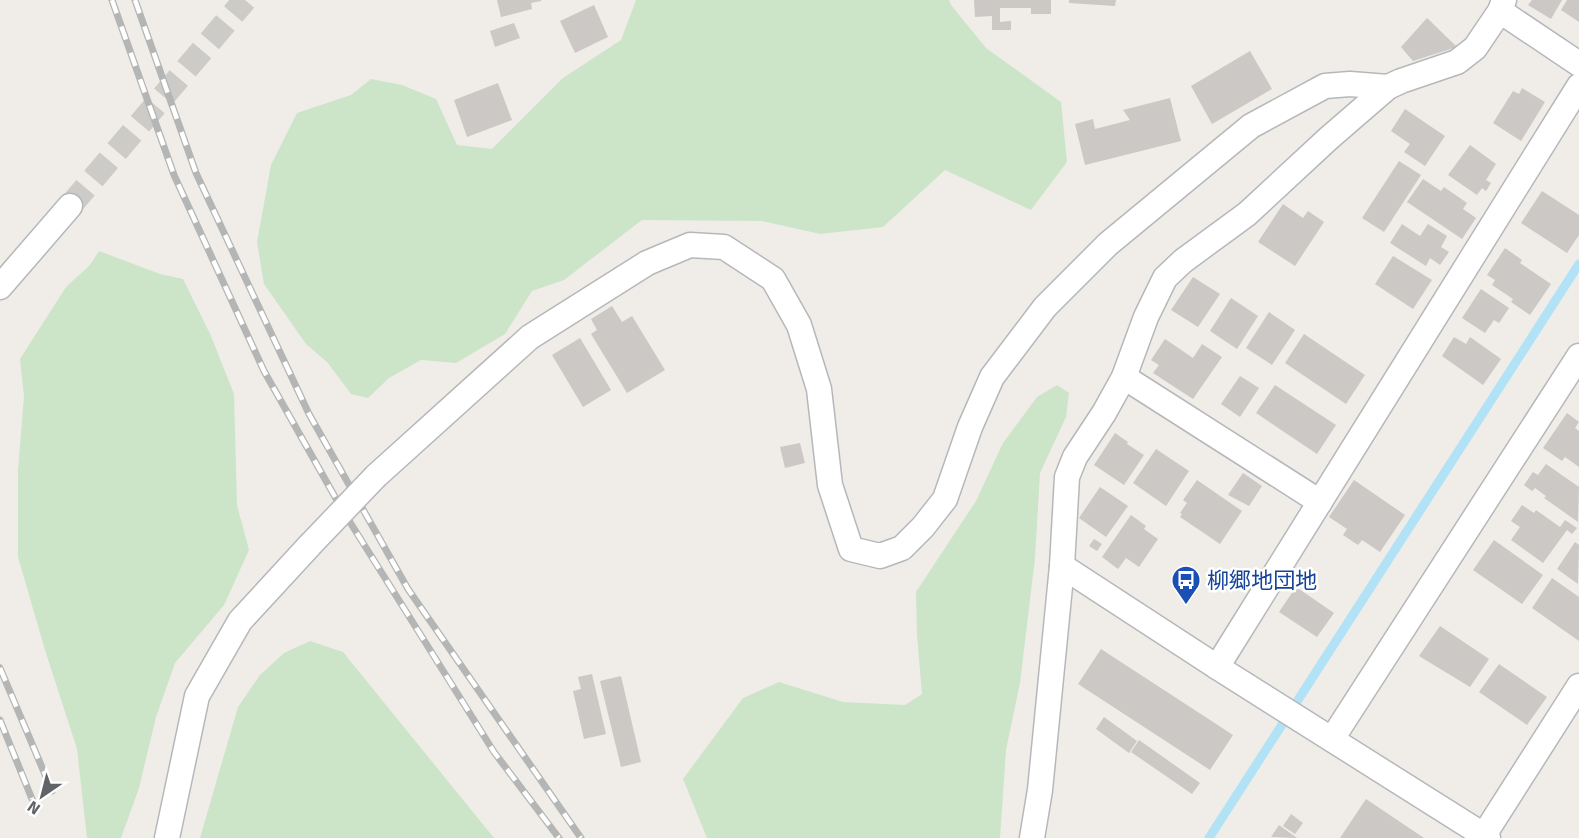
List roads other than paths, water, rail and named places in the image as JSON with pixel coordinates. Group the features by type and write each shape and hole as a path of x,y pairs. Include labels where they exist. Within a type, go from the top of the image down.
{"street":[{"path":"1032,838 1040,790 1062,567 1067,477 1075,457 1124,377 1146,317 1165,278 1183,261 1247,214 1388,87 1456,62 1475,48 1502,6 1579,64"},
{"path":"167,838 197,696 240,621 376,476 530,337 647,263 690,245 724,247 772,279 799,325 819,389 830,485 851,549 880,556 902,548 945,499 970,427 992,377 1045,307 1108,244 1251,126 1325,86 1350,84 1388,87"},
{"path":"1217,667 1579,86"},
{"path":"0,287 70,206"},
{"path":"1332,739 1579,356"},
{"path":"1124,377 1320,502"},
{"path":"1062,567 1486,837 1579,686"}],"waterway":[{"path":"1209,838 1579,264"}],"tunnel":[{"path":"70,206 245,0"}],"railway":[{"path":"112,0 174,175 264,371 343,511 494,752 559,838"},
{"path":"135,0 196,173 309,414 408,589 581,838"},
{"path":"0,668 52,791"},
{"path":"0,720 32,799"}],"place":[{"name":"柳郷地団地","path":"1186,606"}]}
